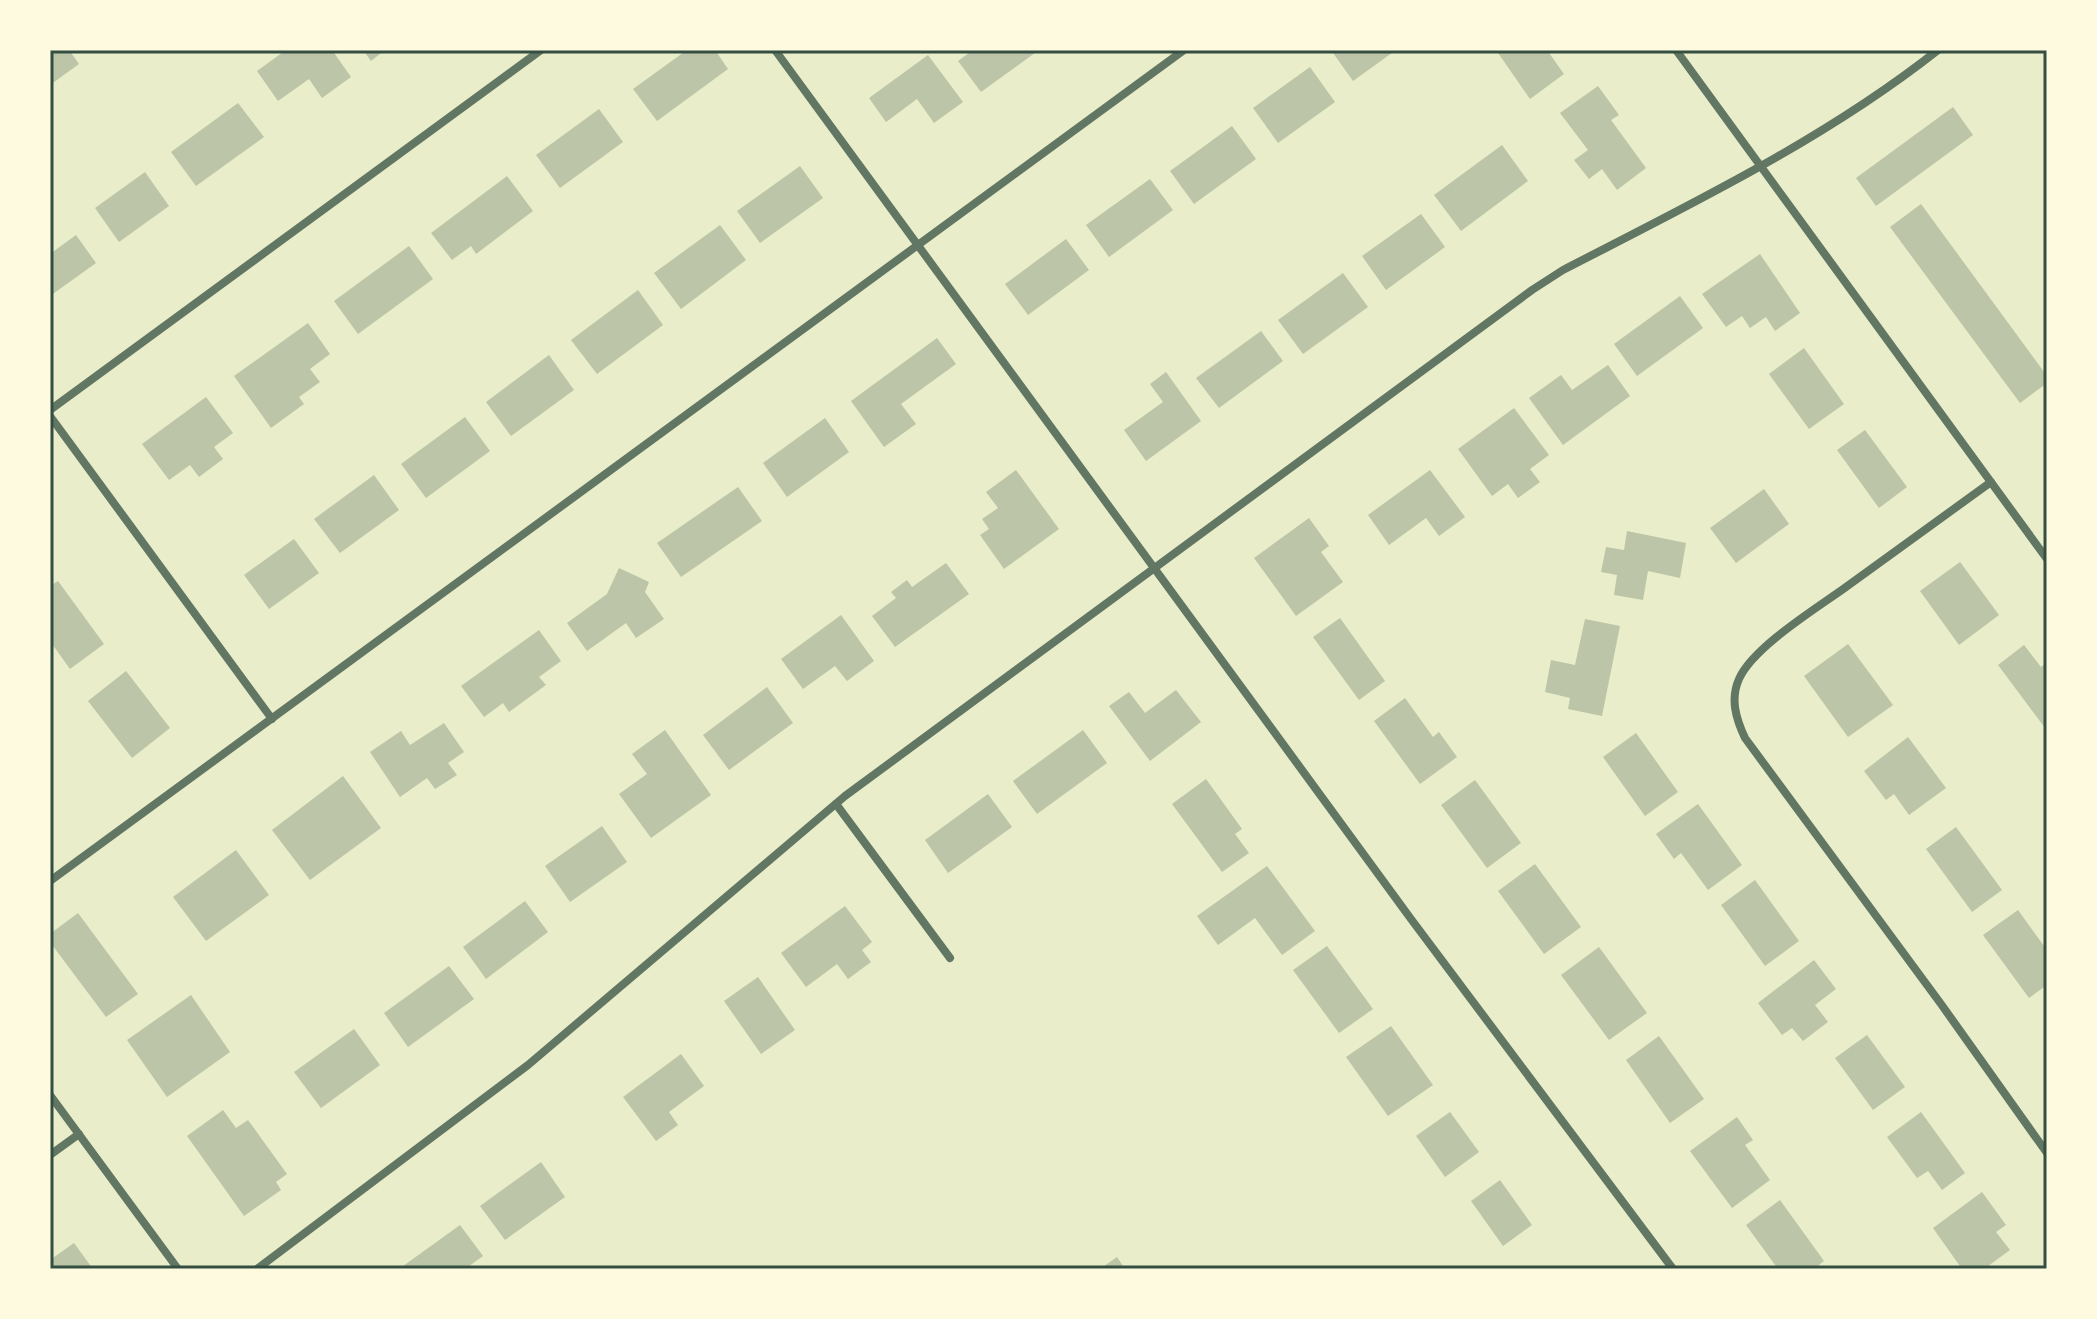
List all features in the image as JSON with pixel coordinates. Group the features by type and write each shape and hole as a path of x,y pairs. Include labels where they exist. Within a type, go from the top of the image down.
{"street":[{"path":"50,410 541,50"},
{"path":"775,50 1411,919 1673,1269"},
{"path":"50,881 1184,50"},
{"path":"1676,50 2047,559"},
{"path":"257,1269 528,1065 836,804 1532,290 1563,270 1761,166 1878,93 1938,50"},
{"path":"50,416 272,719"},
{"path":"1991,482 1790,627 1748,663 1738,681 1734,700 1737,720 1745,738 2047,1153"},
{"path":"836,804 950,958"},
{"path":"50,1095 178,1269"},
{"path":"50,1155 79,1134"}],"building":[{"path":"50,50 69,50 79,64 50,85"},
{"path":"286,50 332,50 351,77 322,98 309,79 278,101 257,71"},
{"path":"363,50 385,50 371,61"},
{"path":"687,50 715,50 728,69 657,121 633,89"},
{"path":"973,50 1039,50 981,92 958,61"},
{"path":"1331,50 1396,50 1353,81"},
{"path":"1496,50 1547,50 1564,74 1530,99"},
{"path":"928,55 963,102 934,123 917,99 886,122 869,98"},
{"path":"1310,67 1335,102 1278,143 1253,108"},
{"path":"1598,86 1619,115 1611,120 1646,168 1617,190 1602,169 1589,179 1574,160 1588,150 1560,113"},
{"path":"238,103 264,137 196,186 171,152"},
{"path":"1953,107 1973,135 1876,206 1856,178"},
{"path":"599,109 623,142 560,188 536,155"},
{"path":"1232,126 1256,159 1194,204 1170,171"},
{"path":"1502,145 1528,181 1461,231 1434,195"},
{"path":"800,166 823,198 760,243 737,211"},
{"path":"145,172 169,206 119,242 95,208"},
{"path":"507,176 533,211 476,254 471,246 452,260 431,233"},
{"path":"1150,179 1173,210 1109,257 1086,225"},
{"path":"1921,204 2047,376 2047,383 2020,403 1890,227"},
{"path":"1421,214 1445,247 1386,290 1362,256"},
{"path":"720,225 746,260 681,309 654,273"},
{"path":"76,235 96,263 50,296 50,254"},
{"path":"1066,239 1089,270 1028,315 1005,284"},
{"path":"409,246 433,279 358,334 334,301"},
{"path":"1760,254 1800,313 1775,331 1766,317 1750,328 1742,316 1726,327 1702,294"},
{"path":"1343,273 1368,307 1303,354 1278,320"},
{"path":"638,290 663,325 597,374 571,340"},
{"path":"1680,296 1703,328 1637,376 1614,344"},
{"path":"308,323 330,354 310,369 320,382 299,397 304,404 271,428 234,376"},
{"path":"1261,331 1283,361 1219,408 1196,378"},
{"path":"937,338 956,364 901,404 916,424 884,447 851,401"},
{"path":"1804,348 1844,404 1809,429 1769,374"},
{"path":"549,355 574,390 511,436 486,402"},
{"path":"1608,365 1630,396 1563,445 1529,398 1561,375 1572,390"},
{"path":"1166,372 1201,421 1146,461 1124,430 1163,402 1150,384"},
{"path":"206,397 233,433 214,447 223,459 199,477 190,465 169,480 142,444"},
{"path":"1514,408 1549,455 1530,469 1540,482 1518,498 1508,484 1492,496 1458,449"},
{"path":"465,417 490,451 426,498 401,464"},
{"path":"825,418 849,452 787,497 763,463"},
{"path":"1865,430 1907,487 1879,508 1837,450"},
{"path":"1016,470 1059,529 1004,569 980,535 989,529 982,519 998,508 986,492"},
{"path":"1430,470 1465,517 1439,536 1426,518 1389,545 1368,515"},
{"path":"374,475 399,510 340,553 314,519"},
{"path":"738,487 762,521 681,577 657,543"},
{"path":"1764,489 1789,524 1736,563 1710,528"},
{"path":"1309,518 1329,546 1321,552 1343,582 1296,616 1254,558"},
{"path":"1627,531 1686,543 1680,578 1648,571 1643,600 1614,595 1617,575 1601,572 1606,547 1624,550"},
{"path":"294,539 319,573 269,609 244,575"},
{"path":"1960,562 1999,615 1959,645 1920,591"},
{"path":"946,563 969,594 895,647 872,616 896,598 891,592 907,580 912,587"},
{"path":"619,568 649,582 645,592 664,619 636,638 626,623 587,651 567,623 607,594"},
{"path":"58,581 104,644 70,669 50,641 50,586"},
{"path":"841,615 874,661 847,681 835,666 803,689 781,659"},
{"path":"1340,618 1385,681 1359,700 1313,637"},
{"path":"1585,619 1620,626 1602,716 1568,709 1570,698 1545,692 1551,660 1575,665"},
{"path":"539,630 561,661 539,677 546,685 509,712 503,703 484,717 461,686"},
{"path":"1848,644 1893,705 1848,737 1804,676"},
{"path":"2024,645 2041,667 2047,662 2045,728 1998,665"},
{"path":"126,671 170,728 132,758 88,701"},
{"path":"767,687 793,723 729,770 703,735"},
{"path":"1176,690 1201,722 1150,761 1109,706 1129,692 1145,713"},
{"path":"1405,698 1433,737 1439,732 1457,757 1420,784 1374,721"},
{"path":"444,723 464,752 448,763 457,775 435,789 427,778 400,797 370,752 401,731 410,745"},
{"path":"665,730 711,795 651,838 619,794 647,774 632,754"},
{"path":"1083,730 1107,763 1037,814 1013,781"},
{"path":"1636,733 1678,792 1645,816 1603,757"},
{"path":"1908,737 1946,788 1909,815 1894,794 1886,800 1864,771"},
{"path":"343,776 381,828 310,880 272,830"},
{"path":"1206,779 1242,829 1235,834 1249,853 1222,872 1172,804"},
{"path":"1475,780 1521,843 1487,868 1441,805"},
{"path":"988,794 1012,827 948,873 925,840"},
{"path":"1698,804 1742,865 1708,890 1681,853 1674,859 1656,834"},
{"path":"602,826 627,862 570,902 545,866"},
{"path":"1956,827 2002,890 1972,912 1926,849"},
{"path":"236,850 269,895 206,941 173,897"},
{"path":"1535,864 1581,927 1544,954 1498,891"},
{"path":"1267,866 1315,931 1282,955 1255,918 1218,945 1197,916"},
{"path":"1755,880 1799,941 1765,966 1721,905"},
{"path":"525,901 548,932 486,979 463,947"},
{"path":"845,906 872,942 862,950 871,962 848,979 837,964 806,987 781,953"},
{"path":"2018,910 2044,946 2047,944 2047,985 2029,998 1983,935"},
{"path":"78,913 138,994 106,1017 50,942 50,934"},
{"path":"1327,946 1373,1009 1339,1033 1293,970"},
{"path":"1599,947 1647,1013 1609,1040 1561,975"},
{"path":"1814,960 1836,989 1815,1005 1828,1022 1803,1041 1792,1028 1782,1035 1758,1003"},
{"path":"449,966 474,999 408,1047 384,1013"},
{"path":"758,977 795,1030 761,1054 724,1001"},
{"path":"191,995 230,1052 167,1097 127,1040"},
{"path":"1391,1026 1433,1085 1388,1116 1346,1057"},
{"path":"354,1029 380,1065 321,1108 294,1072"},
{"path":"1867,1035 1905,1087 1873,1110 1835,1058"},
{"path":"1659,1036 1704,1099 1670,1123 1626,1060"},
{"path":"681,1054 704,1086 669,1112 678,1125 656,1141 623,1097"},
{"path":"223,1110 236,1128 248,1120 287,1174 276,1182 281,1190 244,1216 187,1136"},
{"path":"1450,1112 1479,1152 1445,1177 1416,1136"},
{"path":"1921,1112 1965,1173 1942,1190 1928,1171 1917,1178 1887,1137"},
{"path":"1737,1117 1753,1140 1745,1145 1770,1180 1732,1208 1690,1151"},
{"path":"541,1162 565,1197 505,1240 480,1206"},
{"path":"1500,1180 1532,1225 1503,1246 1471,1201"},
{"path":"1982,1192 2006,1225 1996,1232 2010,1250 1984,1269 1962,1269 1933,1228"},
{"path":"1780,1200 1824,1261 1814,1269 1778,1269 1746,1225"},
{"path":"460,1225 483,1256 465,1269 399,1269"},
{"path":"74,1243 93,1269 50,1269 50,1260"},
{"path":"1117,1257 1125,1269 1100,1269"}]}
